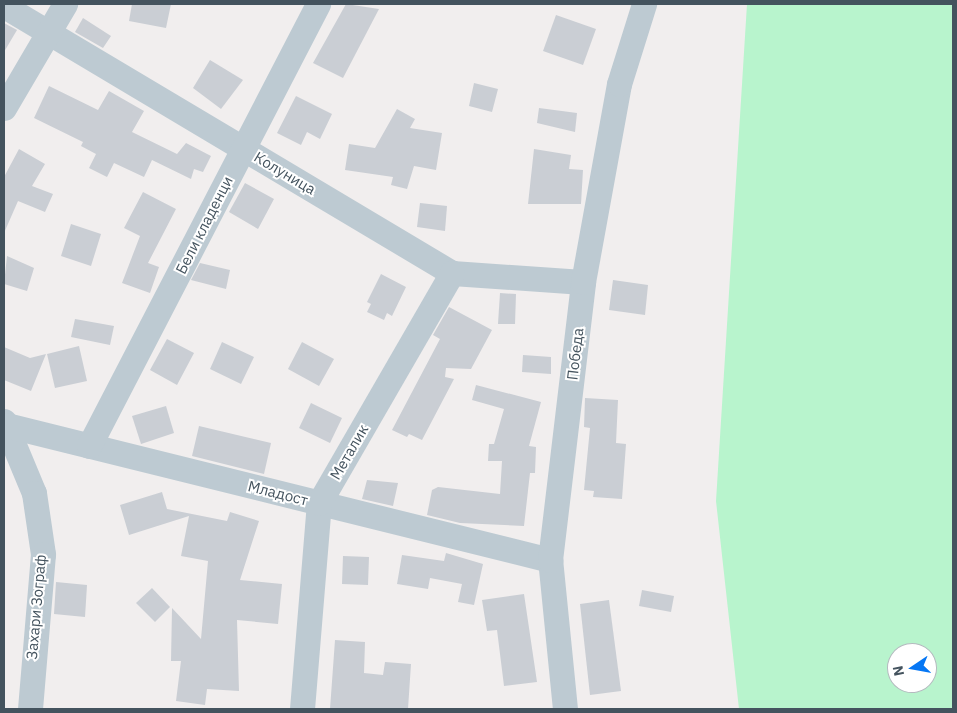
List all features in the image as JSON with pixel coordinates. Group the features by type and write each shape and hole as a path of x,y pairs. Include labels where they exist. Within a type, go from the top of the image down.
{"street":[{"path":"4,108 65,4"},
{"name":"Бели кладенци","path":"89,446 318,4"},
{"name":"Победа","path":"565,709 550,560 584,282 619,84 644,4"},
{"name":"Колуница","path":"4,6 452,273 584,282"},
{"name":"Металик","path":"302,709 319,503 452,273"},
{"name":"Младост","path":"5,423 89,446 550,560"},
{"name":"Захари Зограф","path":"5,423 34,493 43,554 30,709"}],"green space":[{"path":"747,4 953,4 953,709 739,709 716,501"}],"building":[{"path":"132,4 171,4 166,28 129,21"},
{"path":"346,4 379,9 343,78 313,63"},
{"path":"556,15 596,29 583,65 543,51"},
{"path":"83,18 111,36 103,48 75,32"},
{"path":"4,23 17,30 4,52"},
{"path":"210,60 243,80 221,109 193,88"},
{"path":"474,83 498,89 492,112 469,106"},
{"path":"49,86 98,110 109,91 144,111 132,132 177,154 186,143 211,156 203,172 194,169 191,179 152,160 144,177 114,163 107,177 89,168 96,154 81,146 83,142 34,118"},
{"path":"296,96 332,114 320,139 307,132 301,145 277,133"},
{"path":"539,108 577,113 575,132 537,123"},
{"path":"397,109 415,119 410,128 442,133 436,170 414,166 407,189 391,185 393,177 345,170 349,144 375,148"},
{"path":"19,149 45,164 32,186 53,194 45,212 18,201 4,233 4,177"},
{"path":"534,149 571,155 569,169 583,170 581,204 528,204"},
{"path":"245,183 274,199 258,229 229,212"},
{"path":"143,192 176,209 148,263 159,267 150,293 122,283 140,236 124,228"},
{"path":"420,203 447,206 445,231 417,227"},
{"path":"71,224 101,234 91,266 61,256"},
{"path":"7,256 34,268 27,291 4,284"},
{"path":"200,263 230,270 226,289 191,280"},
{"path":"381,274 406,287 392,316 387,313 384,320 367,312 371,304 367,302"},
{"path":"613,280 648,285 645,315 609,310"},
{"path":"500,293 516,294 515,324 498,324"},
{"path":"449,307 492,330 471,369 446,368 445,377 454,379 422,440 409,434 407,437 392,430 440,339 433,335"},
{"path":"75,319 114,326 110,345 71,337"},
{"path":"167,339 194,353 177,385 150,370"},
{"path":"222,342 254,357 241,384 210,369"},
{"path":"302,342 334,359 319,386 288,369"},
{"path":"79,346 87,381 55,388 47,354"},
{"path":"4,347 30,358 46,354 31,391 4,380"},
{"path":"523,355 551,357 551,374 522,372"},
{"path":"476,385 541,402 529,446 536,447 535,473 530,473 524,526 460,523 427,515 432,490 438,487 500,494 502,461 488,461 489,444 494,444 504,409 472,400"},
{"path":"585,398 618,400 616,443 626,444 622,499 593,497 594,491 584,490 590,428 584,427"},
{"path":"311,403 342,418 330,443 299,428"},
{"path":"166,406 174,433 141,444 132,416"},
{"path":"199,426 271,443 264,474 192,456"},
{"path":"367,480 398,483 393,506 362,499"},
{"path":"162,492 167,509 227,521 230,512 259,521 240,580 282,584 278,624 237,620 239,691 207,689 205,705 176,701 181,661 171,661 172,608 201,639 208,561 181,556 189,516 129,535 120,505"},
{"path":"446,553 483,564 474,605 458,602 462,584 430,578 428,589 397,584 402,555 444,561"},
{"path":"343,556 369,557 368,585 342,584"},
{"path":"56,582 87,585 85,617 54,614"},
{"path":"152,588 170,607 155,622 136,603"},
{"path":"642,590 674,596 671,612 639,606"},
{"path":"524,594 537,682 504,686 497,630 487,631 482,600"},
{"path":"609,600 621,691 590,695 580,604"},
{"path":"335,640 365,642 364,673 383,675 385,662 411,664 408,709 330,709"}]}
